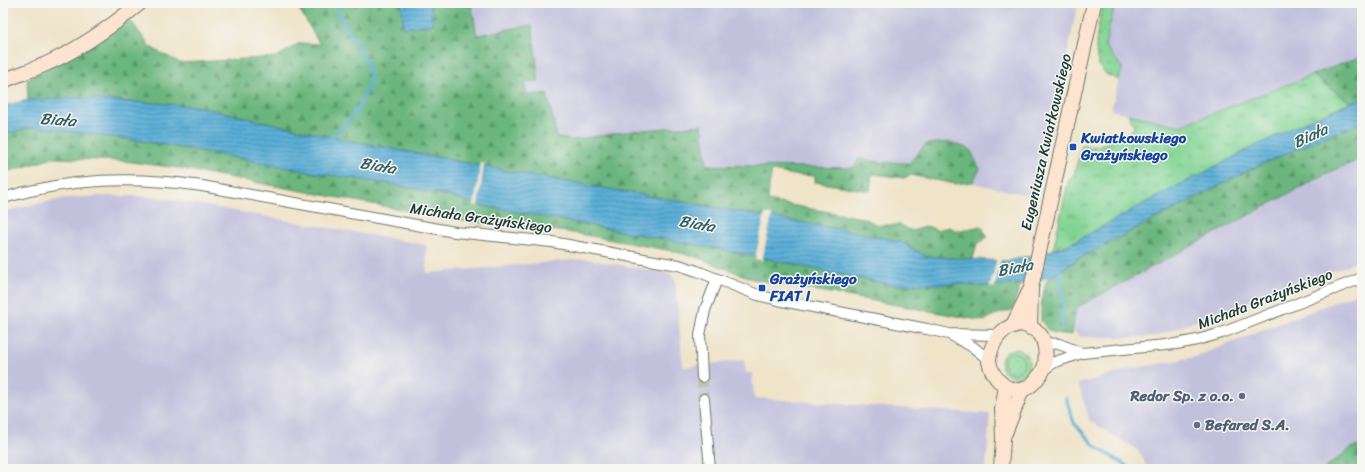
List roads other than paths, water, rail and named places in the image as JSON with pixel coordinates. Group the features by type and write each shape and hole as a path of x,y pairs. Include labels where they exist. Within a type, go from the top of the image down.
{"street":[{"path":"3,81 47,64 81,46 140,3"},
{"name":"Eugeniusza Kwiatkowskiego","path":"1030,328 1031,288 1094,3"},
{"name":"Michała Grażyńskiego","path":"3,198 42,188 75,182 121,179 173,182 455,232 552,242 679,265 758,295 782,301 949,334 998,335"},
{"name":"Michała Grażyńskiego","path":"1044,369 1055,362 1082,353 1176,344 1222,333 1362,278"},
{"path":"702,377 700,335 705,310 717,279"},
{"name":"Eugeniusza Kwiatkowskiego","path":"1013,325 1031,288"},
{"path":"1022,324 1030,328 1038,333 1044,343 1046,351 1044,369 1032,385 1022,390 1013,390 998,381 992,371 989,360 992,347 998,335 1004,329 1013,325 1022,324"},
{"name":"Michała Grażyńskiego","path":"949,334 973,347 989,360"},
{"name":"Michała Grażyńskiego","path":"1044,343 1059,344 1082,353"},
{"path":"1001,466 1003,439 1002,409 1006,387"},
{"path":"1003,439 1022,390"},
{"path":"704,399 710,469"}],"water":[{"path":"401,3 430,3 433,24 404,28"},
{"name":"Biała","path":"76,98 195,106 336,138 529,175 861,233 901,242 927,257 1008,261 1053,250 1070,244 1249,149 1309,120 1362,98 1362,123 1326,136 1249,170 1078,259 1050,277 1021,284 983,286 961,284 892,285 734,252 479,205 446,195 390,184 310,172 142,141 36,127 3,134 3,106 28,100"}],"waterway":[{"path":"329,139 339,132 357,110 371,81 367,63 333,3"},
{"path":"1060,268 1062,328"},
{"path":"1066,398 1074,423 1096,447 1132,469"}],"tunnel":[{"path":"702,377 704,399"}],"place":[{"name":"Kwiatkowskiego Grażyńskiego","path":"1073,147"},
{"name":"Grażyńskiego FIAT I","path":"762,288"},
{"name":"Redor Sp. z o.o.","path":"1242,396"},
{"name":"Befared S.A.","path":"1197,425"}]}
